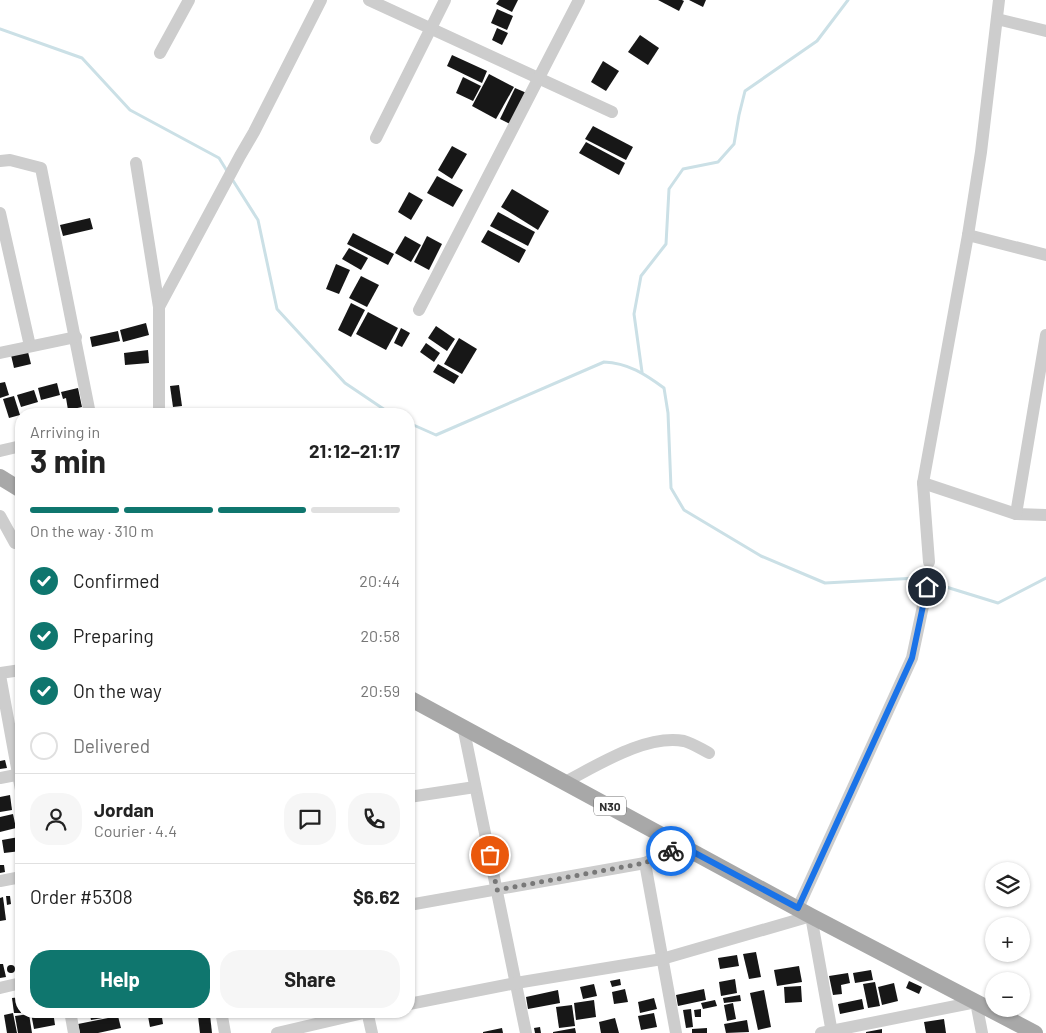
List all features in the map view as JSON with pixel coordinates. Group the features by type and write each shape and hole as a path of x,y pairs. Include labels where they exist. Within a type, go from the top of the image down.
{"main road":[{"path":"0,477 15,486"},
{"name":"N30","path":"415,701 804,912 1035,1033"}],"street":[{"path":"160,53 189,0"},
{"path":"159,307 254,132 321,0"},
{"path":"369,0 612,112"},
{"path":"376,138 445,0"},
{"path":"419,310 579,0"},
{"path":"929,562 923,483 968,235 981,152 999,0"},
{"path":"997,19 1046,31"},
{"path":"0,161 10,160 41,168 89,408"},
{"path":"136,164 159,307 159,408"},
{"path":"0,213 4,253 30,346"},
{"path":"968,235 1046,255"},
{"path":"1016,514 1046,335"},
{"path":"0,352 76,337"},
{"path":"0,451 15,447"},
{"path":"923,483 1016,514 1046,515"},
{"path":"0,516 15,543"},
{"path":"927,587 912,658 804,912 829,1032 976,1002 982,1033"},
{"path":"15,671 0,674 15,753"},
{"path":"462,726 526,1033"},
{"path":"566,782 622,753 658,741 685,741 709,753"},
{"path":"0,778 15,775"},
{"path":"415,797 475,787"},
{"path":"415,904 645,863 682,846"},
{"path":"645,863 676,1033"},
{"path":"0,881 15,878"},
{"path":"415,1003 516,983 662,959 804,912"},
{"path":"0,988 15,984"},
{"path":"71,1018 74,1033"},
{"path":"222,1018 225,1033"},
{"path":"276,1033 342,1018"},
{"path":"370,1018 372,1033"}],"building":[{"path":"499,0 518,0 512,12 496,4"},
{"path":"658,0 682,0 684,1 679,11"},
{"path":"689,0 706,0 703,7"},
{"path":"497,9 513,16 507,30 491,23"},
{"path":"497,28 508,33 502,45 492,40"},
{"path":"640,35 659,48 648,65 628,52"},
{"path":"452,55 487,71 482,83 447,66"},
{"path":"603,61 619,71 606,91 591,82"},
{"path":"489,74 514,87 496,119 472,106"},
{"path":"463,77 481,86 473,101 456,93"},
{"path":"515,88 529,94 514,126 500,119"},
{"path":"593,126 633,147 626,160 585,139"},
{"path":"586,142 625,163 619,175 579,153"},
{"path":"452,146 467,154 452,179 438,170"},
{"path":"437,176 463,190 453,207 427,193"},
{"path":"512,189 549,211 538,230 501,207"},
{"path":"409,192 423,200 411,220 398,212"},
{"path":"498,212 535,232 528,246 490,226"},
{"path":"90,218 93,229 63,236 60,225"},
{"path":"488,230 526,250 519,263 481,242"},
{"path":"353,233 394,254 388,265 347,244"},
{"path":"405,236 421,245 411,262 395,253"},
{"path":"427,236 442,244 429,270 414,262"},
{"path":"349,248 368,258 361,270 342,259"},
{"path":"336,264 350,270 339,294 326,289"},
{"path":"361,276 379,285 367,307 349,298"},
{"path":"351,303 365,310 351,337 338,330"},
{"path":"368,312 398,328 386,350 356,334"},
{"path":"146,323 149,335 123,342 120,330"},
{"path":"436,326 455,339 447,351 428,338"},
{"path":"401,328 410,333 402,347 394,343"},
{"path":"118,331 120,341 92,347 90,337"},
{"path":"459,338 477,349 462,374 444,364"},
{"path":"426,343 440,353 434,362 420,352"},
{"path":"148,350 149,363 125,365 124,353"},
{"path":"28,352 31,364 14,368 11,355"},
{"path":"438,364 459,376 454,384 433,372"},
{"path":"5,382 9,395 0,398 0,383"},
{"path":"57,383 60,395 41,400 38,388"},
{"path":"179,385 182,406 173,407 170,386"},
{"path":"78,388 82,407 68,408 66,398 63,399 61,392"},
{"path":"34,390 38,402 21,407 17,395"},
{"path":"14,396 18,408 15,408 15,416 9,418 3,399"},
{"path":"5,760 7,768 0,769 0,761"},
{"path":"10,795 12,810 0,812 0,797"},
{"path":"13,814 15,828 0,832 0,817"},
{"path":"15,838 15,852 4,853 2,840"},
{"path":"0,865 4,865 5,872 0,873"},
{"path":"6,896 10,896 11,904 7,905"},
{"path":"3,897 6,920 0,921 0,898"},
{"path":"756,952 761,977 749,979 743,954"},
{"path":"737,955 739,966 720,969 718,958"},
{"path":"0,964 3,964 6,977 0,978"},
{"path":"11,965 15,969 11,973 7,969"},
{"path":"799,966 802,982 777,986 774,970"},
{"path":"871,970 873,980 855,983 853,973"},
{"path":"848,973 850,983 841,985 842,994 833,995 829,976"},
{"path":"620,979 621,985 612,987 610,981"},
{"path":"735,979 737,993 721,996 719,982"},
{"path":"909,981 922,987 919,994 906,988"},
{"path":"875,982 880,1006 868,1008 863,984"},
{"path":"894,983 898,1001 882,1005 878,987"},
{"path":"594,984 597,996 583,999 580,987"},
{"path":"801,986 802,1002 785,1003 784,987"},
{"path":"625,989 628,1002 614,1004 612,992"},
{"path":"704,989 706,1000 678,1006 676,995"},
{"path":"558,990 560,1003 528,1009 526,997"},
{"path":"764,990 771,1027 758,1030 750,993"},
{"path":"740,995 741,1001 724,1003 723,998"},
{"path":"12,998 15,998 15,1013 14,1013"},
{"path":"654,998 657,1009 640,1013 638,1002"},
{"path":"862,999 864,1009 840,1014 838,1004"},
{"path":"594,1000 596,1017 576,1020 574,1003"},
{"path":"715,1000 717,1006 703,1009 701,1003"},
{"path":"733,1003 736,1019 727,1021 724,1005"},
{"path":"572,1005 575,1026 559,1028 556,1007"},
{"path":"691,1009 693,1027 686,1028 683,1010"},
{"path":"701,1009 701,1017 695,1017 694,1010"},
{"path":"13,1013 17,1033 7,1033 4,1015"},
{"path":"654,1013 657,1027 641,1030 638,1016"},
{"path":"15,1018 30,1018 32,1033 18,1033"},
{"path":"32,1018 54,1018 55,1025 34,1029"},
{"path":"108,1018 118,1018 121,1028 98,1033 80,1033 78,1024"},
{"path":"148,1018 162,1018 163,1024 150,1027"},
{"path":"198,1018 210,1018 212,1033 200,1033"},
{"path":"615,1018 619,1033 601,1033 599,1022"},
{"path":"944,1019 946,1033 926,1033 924,1022"},
{"path":"747,1020 749,1032 726,1033 724,1024"},
{"path":"540,1027 541,1033 535,1033 534,1028"},
{"path":"502,1028 503,1033 483,1033 483,1032"},
{"path":"575,1028 576,1033 553,1033 553,1032"},
{"path":"707,1028 707,1033 692,1033 692,1029"},
{"path":"882,1029 882,1033 866,1033 866,1032"}],"waterway":[{"path":"642,372 634,314 641,276 666,244 669,189 683,169 718,162 734,144 745,91 817,41 848,0"},
{"path":"0,29 82,58 130,110 219,158 227,171"},
{"path":"232,179 258,220 277,309 345,383 382,408"},
{"path":"415,426 436,435 604,362 613,363 629,367 664,388 668,413 671,488 684,510 761,556 825,583 917,578 998,603 1046,578"}],"way so far":[{"path":"490,855 497,890 645,863 671,851"}],"route":[{"path":"671,851 682,846 798,908 912,658 927,587"}]}
